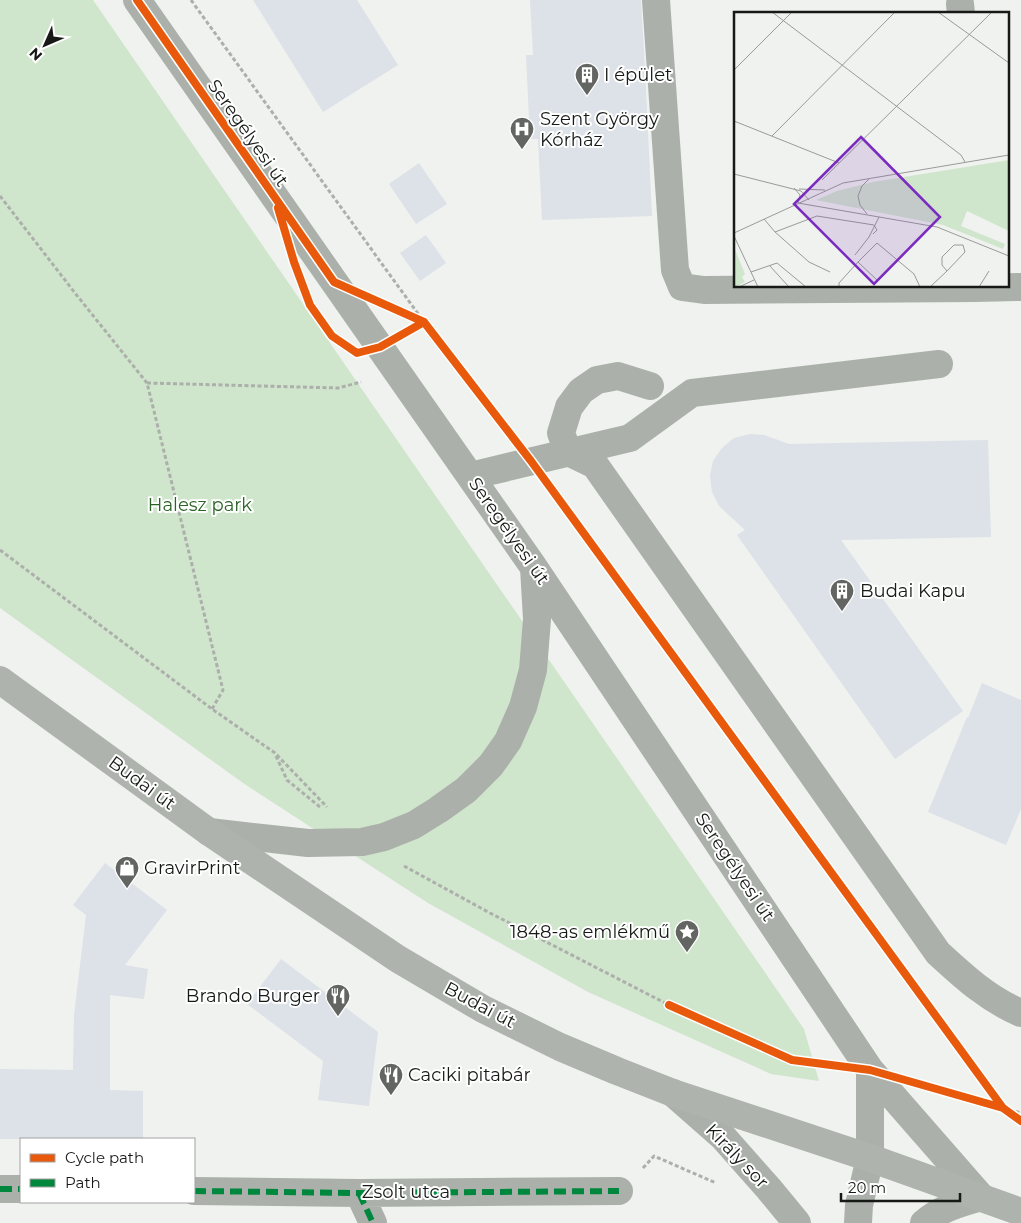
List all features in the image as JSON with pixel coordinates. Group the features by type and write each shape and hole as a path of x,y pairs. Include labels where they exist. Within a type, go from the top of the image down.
{"main road":[{"name":"Budai út","path":"0,680 209,832 398,959 484,1009 560,1046 672,1093 870,1158 1021,1212"}],"street":[{"name":"Seregélyesi út","path":"137,0 533,566 870,1070 981,1197"},
{"path":"656,0 675,270 682,287 704,290 884,288"},
{"path":"1008,287 1021,287"},
{"path":"470,476 630,438 692,393 940,364"},
{"path":"650,386 618,376 597,380 581,391 569,407 561,433 568,452 595,465 938,953 968,982 1004,1006 1021,1013"},
{"path":"209,832 308,843 362,842 414,825 466,790 491,765 508,741 523,707 533,670 538,619 533,566"},
{"path":"858,1223 858,1205 870,1158 870,1070"},
{"name":"Király sor","path":"672,1093 723,1138 797,1223"},
{"path":"0,1189 20,1189"},
{"name":"Zsolt utca","path":"195,1191 619,1191"},
{"path":"359,1192 373,1223"},
{"path":"924,1223 938,1212 951,1206 981,1197"}],"path":[{"path":"191,0 430,330"},
{"path":"0,196 147,383 223,690 212,709"},
{"path":"406,314 424,322"},
{"path":"380,347 424,322"},
{"path":"147,383 338,388 398,372"},
{"path":"0,550 212,709 274,753 362,842"},
{"path":"274,753 287,780 362,842 490,913 678,1009"},
{"path":"996,1102 1021,1121"},
{"path":"1003,1108 1021,1113"},
{"path":"619,1191 654,1156 718,1184"}],"green space":[{"name":"Halesz park","path":"0,0 93,0 804,1029 819,1081 771,1074 588,992 428,903 243,783 0,608"}],"building":[{"path":"253,0 357,0 398,65 323,112"},
{"name":"I épület","path":"530,0 641,0 652,216 542,220 538,139 530,139 526,55 533,55"},
{"path":"419,163 447,204 416,224 389,184"},
{"path":"426,235 446,263 420,281 400,253"},
{"name":"Budai Kapu","path":"750,434 764,435 789,444 988,440 991,537 841,540 963,711 895,759 737,535 745,530 719,506 712,492 710,476 713,461 722,448 734,438"},
{"path":"982,683 1021,700 1021,809 1006,845 928,812"},
{"path":"105,863 167,910 125,965 148,969 144,999 110,995 110,1090 143,1091 143,1138 0,1139 0,1069 73,1070 74,1015 86,915 73,905"},
{"path":"281,959 378,1032 369,1106 318,1100 323,1061 247,1004"}],"marked path":[{"path":"0,1189 20,1189"},
{"path":"195,1191 359,1193 619,1191"},
{"path":"359,1193 373,1223"}],"cycle path":[{"path":"137,0 334,282 424,322 531,461 1003,1108 1021,1121"},
{"path":"278,208 294,262 310,305 332,336 357,353 380,347 424,322"},
{"path":"669,1005 792,1060 870,1070 1003,1108"}],"place":[{"name":"I épület","path":"587,96"},
{"name":"Szent György Kórház","path":"522,150"},
{"name":"Budai Kapu","path":"842,612"},
{"name":"GravirPrint","path":"127,889"},
{"name":"1848-as emlékmű","path":"687,953"},
{"name":"Brando Burger","path":"338,1017"},
{"name":"Caciki pitabár","path":"391,1096"}]}
